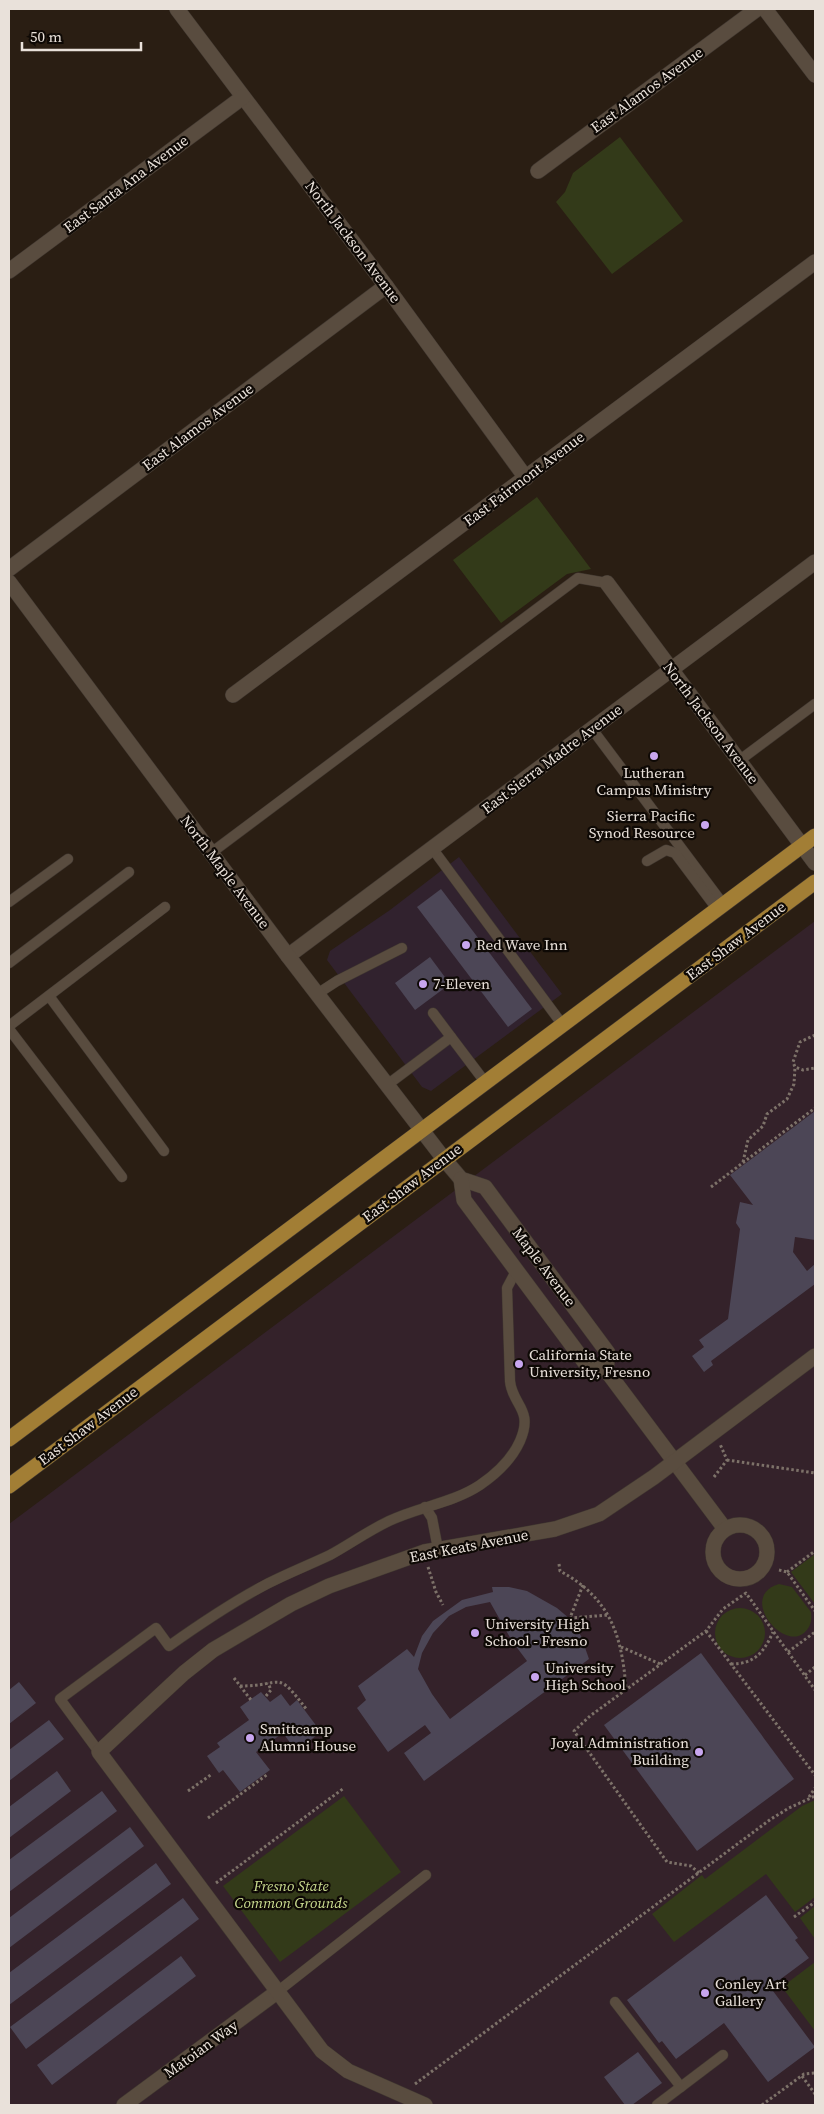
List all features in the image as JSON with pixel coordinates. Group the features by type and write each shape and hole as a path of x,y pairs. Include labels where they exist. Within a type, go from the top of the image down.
{"main road":[{"path":"9,1438 815,836"},
{"name":"East Shaw Avenue","path":"9,1486 815,882"}],"street":[{"name":"North Jackson Avenue","path":"177,9 386,286 526,478"},
{"name":"East Alamos Avenue","path":"538,171 757,9"},
{"path":"765,9 815,75"},
{"name":"East Santa Ana Avenue","path":"9,271 243,97"},
{"name":"East Fairmont Avenue","path":"233,695 815,262"},
{"name":"East Alamos Avenue","path":"9,569 386,286"},
{"name":"East Sierra Madre Avenue","path":"288,956 815,562"},
{"name":"North Maple Avenue","path":"9,582 288,956 444,1159"},
{"name":"North Jackson Avenue","path":"607,583 815,863"},
{"name":"Maple Avenue","path":"444,1159 461,1178 485,1186 608,1353 606,1370 725,1529"},
{"name":"Maple Avenue","path":"461,1178 464,1200 589,1368 606,1370"},
{"name":"East Keats Avenue","path":"98,1752 184,1673 213,1650 291,1604 329,1586 385,1565 438,1549 555,1529 581,1522 614,1505 815,1356"},
{"path":"98,1752 311,2037 333,2062 348,2071 425,2105"},
{"name":"Matoian Way","path":"124,2105 277,1992"}],"lane":[{"path":"211,853 578,578 607,583"},
{"path":"740,760 815,704"},
{"path":"592,729 720,907"},
{"path":"432,848 562,1024"},
{"path":"647,861 666,850 675,853 720,907"},
{"path":"9,902 68,859"},
{"path":"9,963 129,872"},
{"path":"122,1177 9,1027 165,906"},
{"path":"317,994 337,981 402,948"},
{"path":"49,996 164,1151"},
{"path":"432,1013 485,1082"},
{"path":"387,1085 451,1037"},
{"path":"98,1752 60,1699 156,1628 169,1646 226,1607 266,1584 328,1556 387,1522 463,1495 494,1475 517,1447 522,1433 524,1413 510,1388 507,1288 516,1271"},
{"path":"425,1507 432,1518 438,1549"},
{"path":"277,1992 426,1875"},
{"path":"616,2002 681,2087"},
{"path":"657,2105 723,2055"}],"path":[{"path":"743,1162 748,1140 763,1126 767,1114 787,1099 794,1084 795,1067 793,1062 800,1042 815,1035"},
{"path":"795,1067 803,1070 815,1068"},
{"path":"711,1187 815,1108"},
{"path":"719,1443 727,1460"},
{"path":"727,1460 815,1473"},
{"path":"714,1477 727,1460"},
{"path":"787,1572 815,1551"},
{"path":"558,1564 560,1571 583,1585 596,1597 609,1616 621,1647 626,1690"},
{"path":"428,1567 436,1592 443,1605"},
{"path":"779,1570 787,1572 815,1611"},
{"path":"583,1585 570,1618 609,1616"},
{"path":"699,1873 691,1866 667,1862 574,1731 706,1631 723,1609 746,1592 815,1690"},
{"path":"706,1631 815,1775"},
{"path":"731,1664 742,1664 763,1653 773,1632"},
{"path":"788,1652 815,1632"},
{"path":"621,1647 661,1664"},
{"path":"805,1675 815,1667"},
{"path":"234,1678 251,1700"},
{"path":"240,1686 268,1683 276,1680 288,1685 307,1710"},
{"path":"266,1696 271,1690 268,1683"},
{"path":"188,1791 212,1774"},
{"path":"208,1818 268,1774"},
{"path":"216,1883 344,1788"},
{"path":"808,1798 815,1788"},
{"path":"414,2084 771,1819 815,1796"},
{"path":"794,1917 815,1902"},
{"path":"762,2105 802,2076 815,2074"},
{"path":"802,2076 815,2094"}],"shaded area":[{"path":"459,857 562,994 431,1091 422,1087 327,960 330,951 390,910"},
{"name":"California State University, Fresno","path":"815,921 815,2105 9,2105 9,1524"}],"green space":[{"path":"620,137 683,221 612,274 556,202 565,192 573,173"},
{"path":"537,497 591,569 567,574 501,623 453,560"},
{"path":"815,1554 815,1604 791,1572"},
{"path":"779,1584 792,1587 811,1612 808,1628 804,1633 795,1637 785,1635 776,1629 768,1620 763,1610 763,1599 767,1590"},
{"path":"735,1608 745,1608 758,1615 765,1628 765,1638 758,1651 745,1658 735,1658 726,1654 719,1647 715,1638 715,1628 719,1619 726,1612"},
{"name":"Fresno State Common Grounds","path":"344,1796 401,1872 280,1962 223,1886"},
{"path":"815,1800 815,1897 795,1912 766,1874 674,1942 652,1914 702,1875 705,1879 802,1806"},
{"path":"815,1906 815,1939 800,1918"},
{"path":"815,1962 815,2031 782,1987"}],"building":[{"path":"441,889 532,1009 508,1027 417,907"},
{"name":"7-Eleven","path":"430,957 450,984 415,1010 395,983"},
{"path":"815,1111 815,1240 795,1237 793,1252 807,1271 815,1264 815,1284 711,1361 713,1365 704,1372 692,1356 704,1347 699,1340 728,1319 740,1229 736,1223 740,1202 753,1205 730,1175"},
{"name":"University High School","path":"492,1587 509,1587 527,1591 557,1608 570,1619 581,1636 589,1659 424,1781 404,1753 431,1733 425,1725 388,1752 357,1708 366,1700 358,1686 407,1649 414,1657 422,1636 433,1621 462,1600 493,1592","holes":["490,1602 512,1641 527,1661 450,1719 432,1694 418,1669 422,1653 433,1633 449,1616 466,1607"]},
{"name":"Joyal Administration Building","path":"701,1653 794,1779 697,1851 604,1725"},
{"path":"19,1682 36,1703 9,1724 9,1690"},
{"name":"Smittcamp Alumni House","path":"261,1692 270,1702 281,1694 290,1706 297,1700 321,1732 296,1751 283,1733 256,1752 270,1770 240,1792 223,1770 219,1773 207,1756 220,1747 217,1743 249,1720 240,1707"},
{"path":"49,1720 64,1739 9,1781 9,1750"},
{"path":"57,1771 71,1791 9,1838 9,1807"},
{"path":"102,1791 117,1811 9,1892 9,1860"},
{"path":"130,1827 144,1846 9,1948 9,1918"},
{"path":"156,1863 171,1884 9,2005 9,1973"},
{"name":"Conley Art Gallery","path":"766,1895 798,1938 795,1940 809,1958 770,1987 815,2047 768,2082 724,2023 676,2059 662,2041 659,2043 627,2000"},
{"path":"183,1898 199,1919 26,2049 10,2027"},
{"path":"181,1956 196,1976 52,2085 37,2065"},
{"path":"638,2052 662,2083 632,2105 625,2105 604,2077"}],"place":[{"name":"Lutheran Campus Ministry","path":"654,756"},
{"name":"Sierra Pacific Synod Resource","path":"705,825"},
{"name":"Red Wave Inn","path":"466,945"},
{"name":"7-Eleven","path":"423,984"},
{"name":"California State University, Fresno","path":"519,1364"},
{"name":"University High School - Fresno","path":"475,1633"},
{"name":"University High School","path":"535,1677"},
{"name":"Smittcamp Alumni House","path":"250,1738"},
{"name":"Joyal Administration Building","path":"699,1752"},
{"name":"Conley Art Gallery","path":"705,1993"}]}
